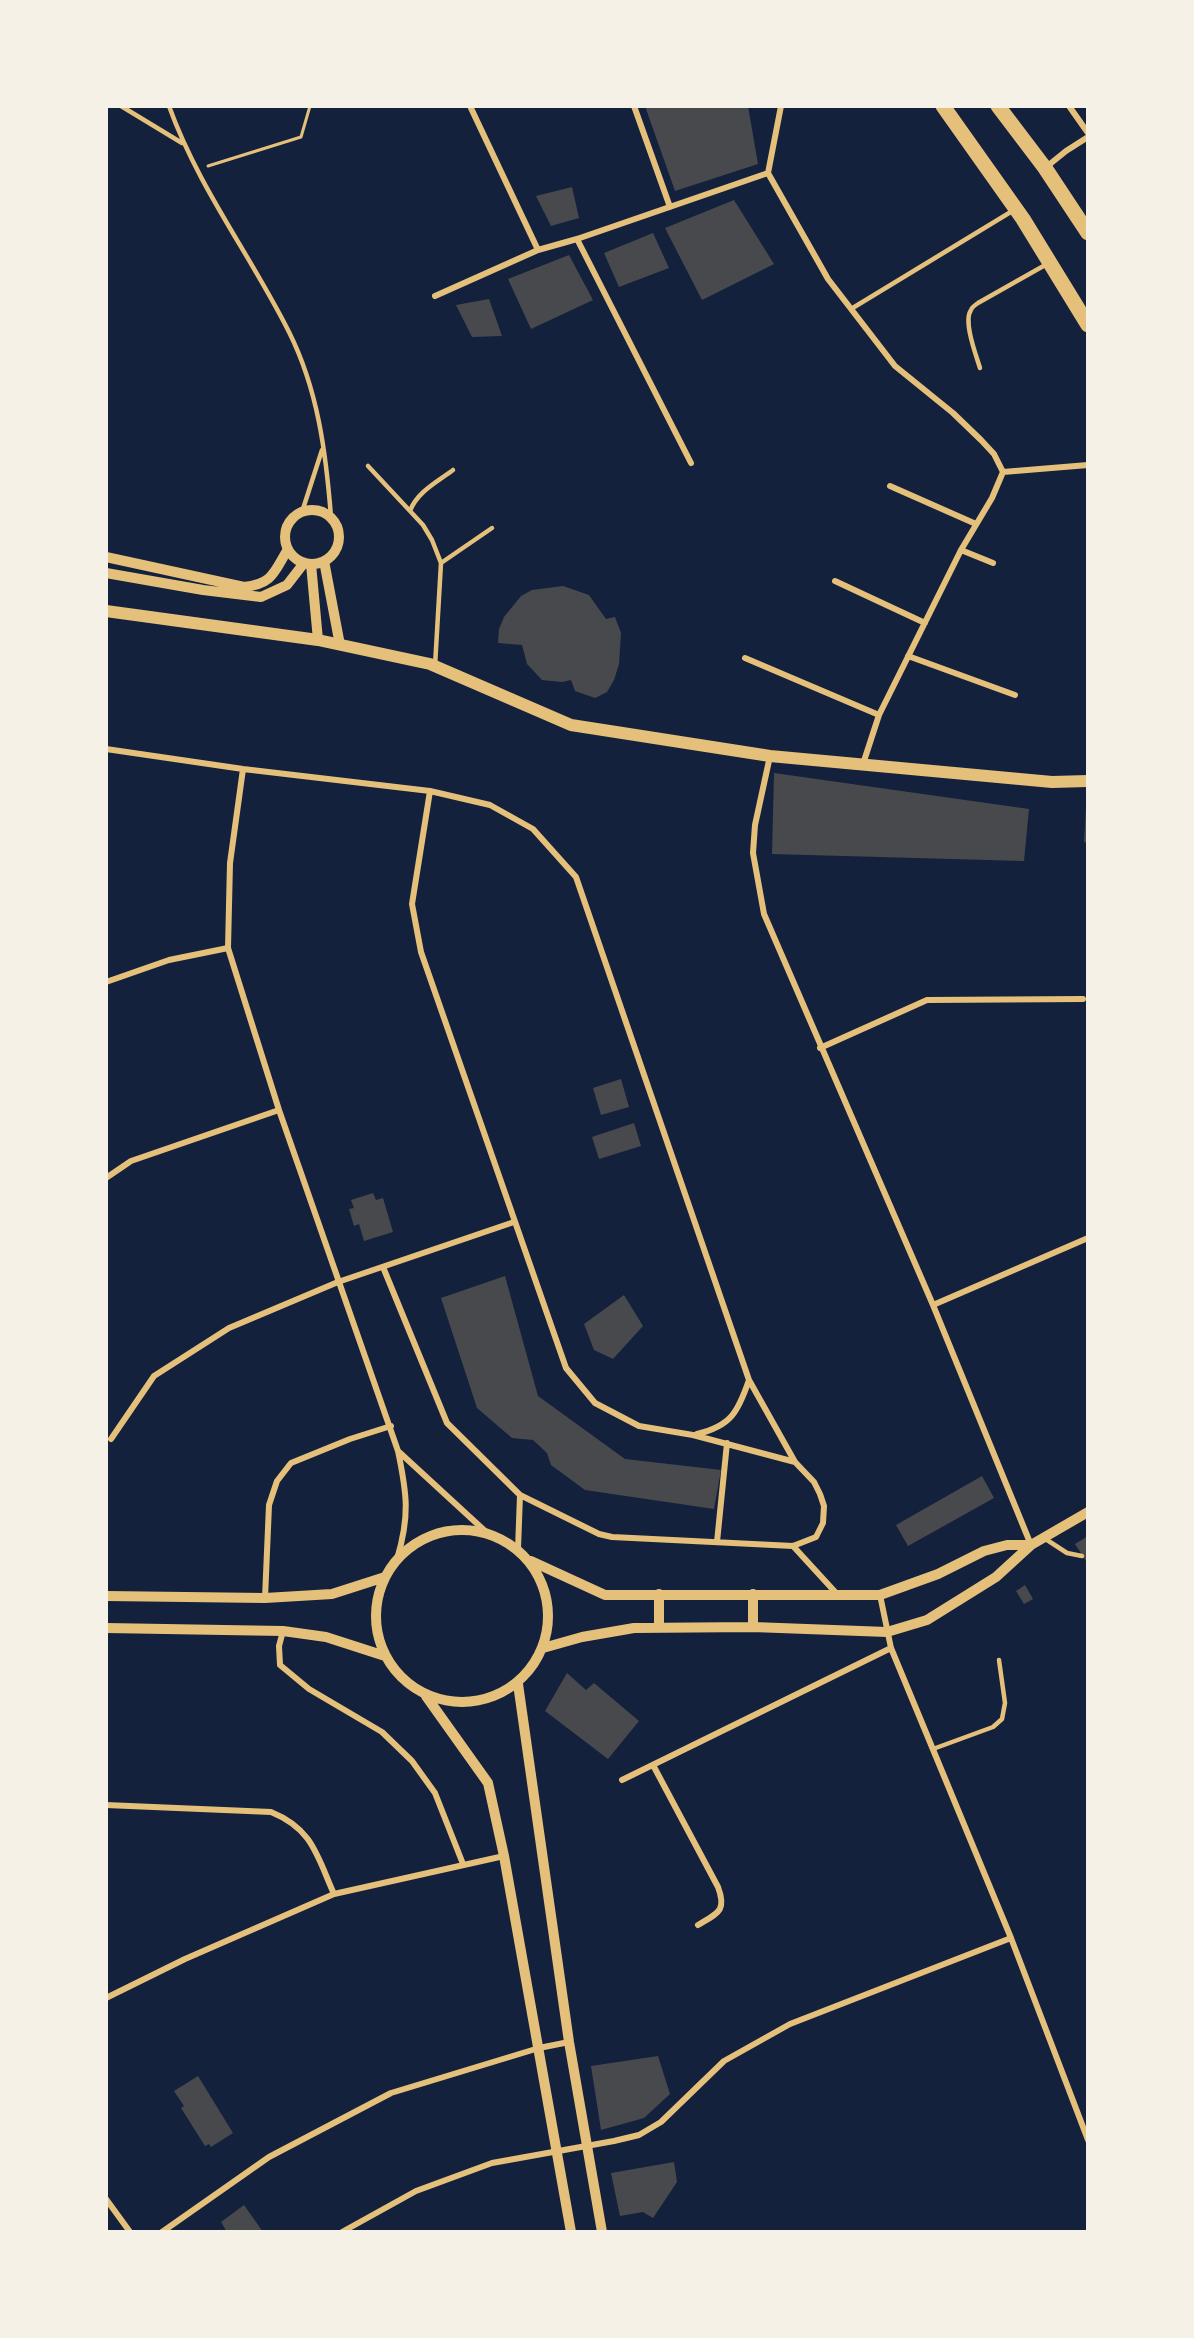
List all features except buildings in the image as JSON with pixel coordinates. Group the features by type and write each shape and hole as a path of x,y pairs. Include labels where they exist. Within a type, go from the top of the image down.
{"main road":[{"path":"943,106 1016,208 1088,325"},
{"path":"998,106 1045,168 1088,233"},
{"path":"106,610 318,640 435,666 571,725 770,756 1052,783 1088,781"}],"street":[{"path":"470,106 538,250"},
{"path":"634,106 670,207"},
{"path":"781,106 768,173 828,279 895,366 953,413 981,440 994,454 1003,472 992,498 961,550 879,715 863,764"},
{"path":"1045,168 1088,135 1069,106"},
{"path":"435,296 538,250 577,239 768,173"},
{"path":"577,239 691,463"},
{"path":"1003,472 1088,465"},
{"path":"890,486 975,524"},
{"path":"106,573 203,590 261,597 287,585 307,564 324,561 332,555 339,536 337,526 331,517 322,512 312,510 302,512 293,518 287,527 285,539 288,549 307,564 318,640"},
{"path":"106,556 244,587 257,586 269,580 288,549"},
{"path":"961,550 993,563"},
{"path":"324,561 340,645"},
{"path":"835,581 925,623"},
{"path":"908,656 1016,695"},
{"path":"745,658 879,715"},
{"path":"106,749 243,770 430,791 490,805 532,829 576,877 749,1380 795,1462 814,1482 824,1506 823,1523 816,1537 793,1546 612,1537 599,1534 520,1496 447,1423 383,1267"},
{"path":"770,756 755,825 753,853 764,914 933,1305 1031,1545"},
{"path":"243,770 230,863 228,948 279,1110 398,1451 406,1489 407,1510 404,1534 397,1559"},
{"path":"430,791 412,904 420,952 566,1368 596,1403 639,1426 693,1435 795,1462"},
{"path":"106,982 169,960 228,948"},
{"path":"820,1048 927,1000 1083,999"},
{"path":"106,1178 131,1161 279,1110"},
{"path":"111,1439 154,1376 229,1328 338,1282 514,1222"},
{"path":"933,1305 1088,1238"},
{"path":"693,1435 718,1429 732,1416 742,1402 749,1380"},
{"path":"265,1598 269,1505 277,1481 291,1463 350,1438 391,1426"},
{"path":"717,1542 727,1443"},
{"path":"398,1451 485,1531 518,1549 531,1561 543,1582 549,1607 543,1648 536,1664 518,1684 484,1701 455,1703 426,1696"},
{"path":"518,1549 520,1496"},
{"path":"543,1648 602,1633 633,1628 753,1627 887,1632 927,1620 996,1577 1031,1545 1088,1512"},
{"path":"485,1531 453,1529 422,1538 397,1559 385,1577 376,1603 377,1630 385,1656 402,1679 426,1696 488,1783 504,1856 539,2048 559,2176 571,2232"},
{"path":"531,1561 605,1594 880,1595 938,1574 984,1551 1007,1545 1031,1545"},
{"path":"793,1546 837,1594"},
{"path":"106,1596 265,1598 332,1594 385,1577"},
{"path":"658,1594 659,1627"},
{"path":"753,1594 753,1627"},
{"path":"880,1595 891,1648 1011,1938 1088,2140"},
{"path":"106,1628 283,1631 326,1638 385,1656"},
{"path":"283,1631 279,1646 280,1665 309,1689 382,1732 412,1761 435,1793 463,1864"},
{"path":"622,1780 891,1648"},
{"path":"518,1684 569,2042 602,2232"},
{"path":"653,1765 718,1887 722,1899 717,1913 698,1924"},
{"path":"106,1805 271,1812 286,1818 300,1828 311,1841 334,1894"},
{"path":"106,1998 185,1959 334,1894 504,1856"},
{"path":"342,2232 416,2191 492,2163 639,2135 661,2122 724,2061 790,2024 1011,1938"},
{"path":"162,2232 268,2157 391,2093 539,2048 569,2042"},
{"path":"106,2199 130,2232"}],"lane":[{"path":"121,106 182,143"},
{"path":"169,106 182,143 290,333 316,401 331,517"},
{"path":"850,309 1016,208"},
{"path":"980,368 971,340 969,311 978,303 1050,263"},
{"path":"302,512 323,447"},
{"path":"368,466 410,511 432,540 441,563 435,666"},
{"path":"410,511 413,502 453,470"},
{"path":"441,563 492,528"},
{"path":"1044,1538 1066,1553 1082,1556"},
{"path":"933,1749 993,1727 1002,1719 1005,1703 999,1660"}],"path":[{"path":"197,170 301,137 310,106"}]}
